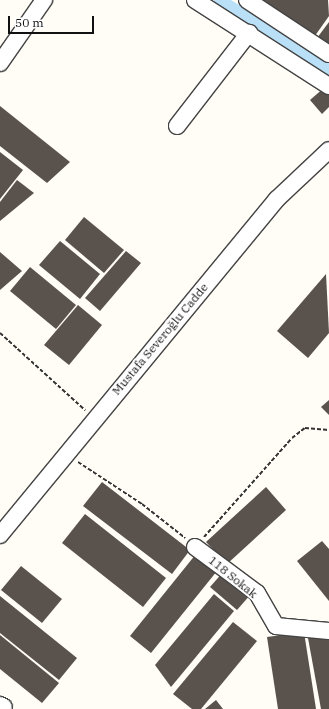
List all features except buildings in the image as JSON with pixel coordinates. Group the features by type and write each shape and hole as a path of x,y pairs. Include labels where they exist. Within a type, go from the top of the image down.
{"street":[{"path":"0,63 44,0"},
{"path":"195,0 249,33 329,86"},
{"path":"247,0 329,54"},
{"path":"177,126 249,33"},
{"name":"Mustafa Severoğlu Cadde","path":"0,535 277,199 329,150"},
{"name":"118 Sokak","path":"195,547 257,593 276,626 329,631"}],"path":[{"path":"0,333 95,419"},
{"path":"67,455 129,495 195,547 292,438 305,428 329,430"}],"waterway":[{"path":"220,0 329,70"}]}
